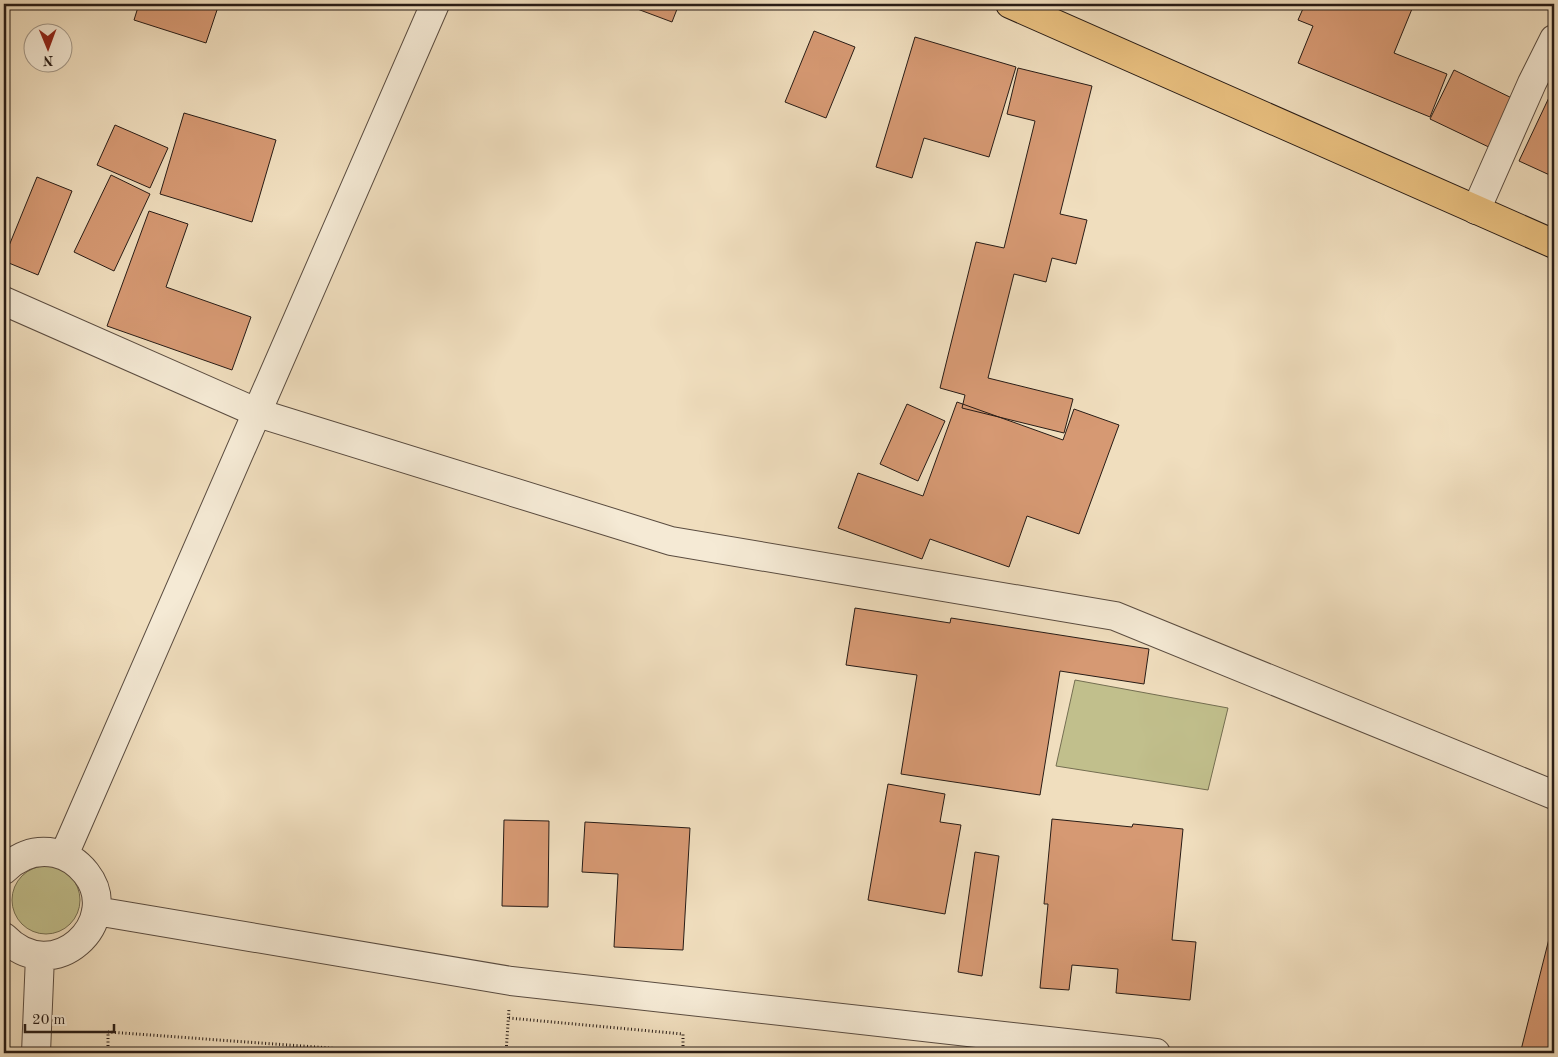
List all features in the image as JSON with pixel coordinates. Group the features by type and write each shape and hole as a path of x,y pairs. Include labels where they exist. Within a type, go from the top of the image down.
{"main road":[{"path":"1010,4 1554,244"}],"street":[{"path":"64,855 435,4"},
{"path":"1476,210 1532,82 1554,39"},
{"path":"4,301 258,413 671,541 1116,616 1554,794"},
{"path":"4,937 12,945 26,952 40,956 56,954 71,949 83,939 92,926 96,911 96,894 90,878 79,864 64,855 46,851 28,853 6,863"},
{"path":"96,911 511,980 1156,1053"},
{"path":"36,1053 40,956"}],"path":[{"path":"506,1053 511,980"},
{"path":"509,1018 683,1034"},
{"path":"108,1053 108,1032 399,1053"}],"shaded area":[{"path":"1075,680 1228,708 1208,790 1056,766"},
{"path":"46,866 59,869 70,876 77,887 80,900 77,913 70,924 59,931 46,934 33,931 22,924 15,913 12,900 15,887 22,876 33,869"}],"building":[{"path":"139,4 219,4 206,43 134,20"},
{"path":"624,4 679,4 672,22"},
{"path":"1305,4 1414,4 1394,53 1447,74 1430,117 1298,63 1313,26 1298,20"},
{"path":"814,31 855,47 826,118 785,102"},
{"path":"915,37 1016,67 989,157 924,138 912,178 876,167"},
{"path":"1018,68 1092,86 1060,214 1087,220 1076,264 1052,258 1046,282 1014,274 988,378 1073,399 1064,433 962,408 965,395 940,388 976,242 1004,248 1035,121 1007,114"},
{"path":"1454,70 1518,101 1495,150 1430,119"},
{"path":"1554,90 1554,177 1519,161"},
{"path":"184,113 276,140 252,222 160,194"},
{"path":"115,125 168,148 150,188 97,165"},
{"path":"111,175 150,194 114,271 74,252"},
{"path":"37,177 72,191 38,275 4,261"},
{"path":"149,211 188,224 166,287 251,317 232,370 107,326"},
{"path":"957,402 1063,440 1074,409 1119,425 1079,534 1027,516 1009,567 930,539 922,559 838,528 858,473 923,496"},
{"path":"907,404 945,421 918,481 880,464"},
{"path":"855,608 950,623 951,618 1149,649 1144,684 1060,671 1040,795 901,774 917,675 846,665"},
{"path":"888,784 945,794 940,822 961,825 945,914 868,900"},
{"path":"1052,819 1132,827 1133,824 1183,829 1172,940 1196,942 1190,1000 1116,993 1118,969 1072,965 1069,990 1040,988 1048,904 1044,904"},
{"path":"504,820 549,821 548,907 502,906"},
{"path":"585,822 690,828 683,950 614,947 618,874 582,872"},
{"path":"975,852 999,856 982,976 958,972"},
{"path":"1554,919 1554,1053 1534,1053 1521,1050"}]}
